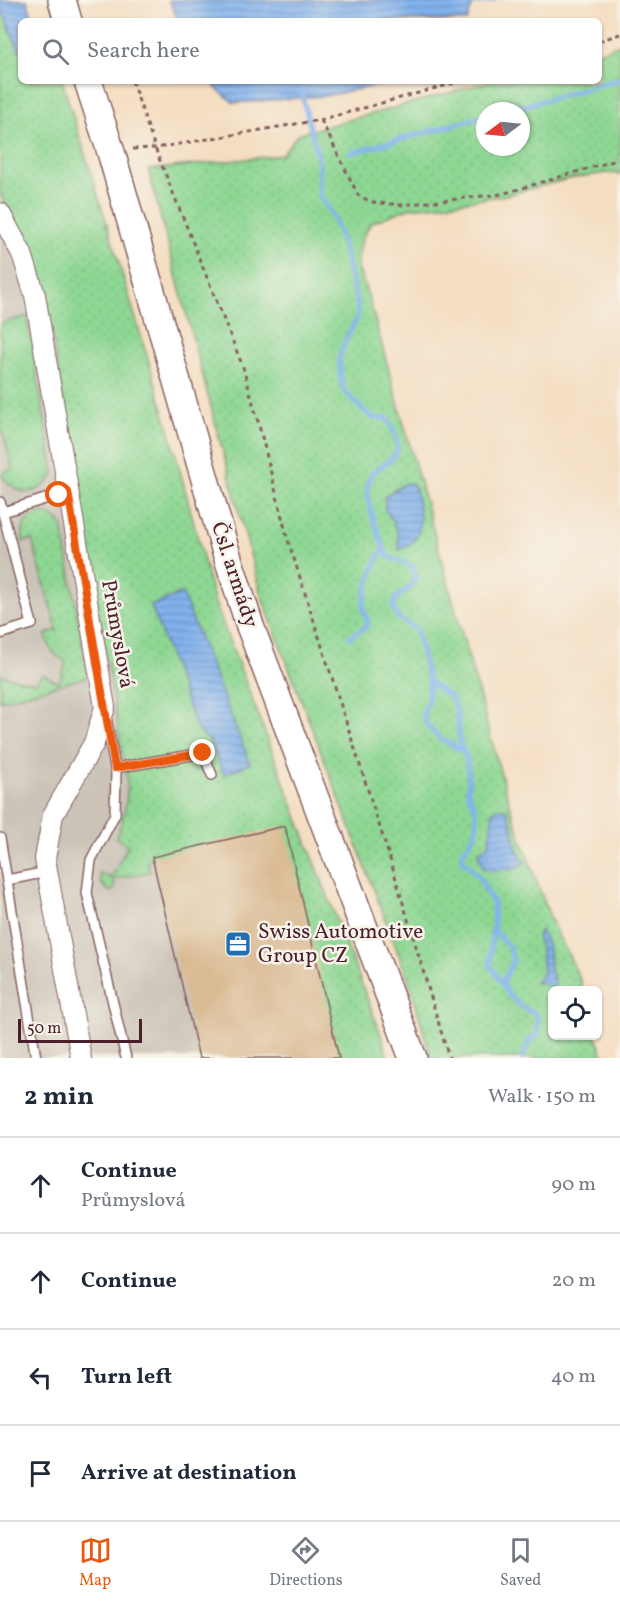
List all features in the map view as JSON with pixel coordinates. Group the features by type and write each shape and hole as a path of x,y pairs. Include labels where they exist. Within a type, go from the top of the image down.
{"main road":[{"path":"62,0 67,18"},
{"name":"Čsl. armády","path":"89,84 111,152 225,549 250,626 413,1058"}],"street":[{"name":"Průmyslová","path":"0,213 22,254 35,295 105,707 94,743 52,815 45,859 81,1058"}],"lane":[{"path":"0,634 32,624 1,507 68,492"},
{"path":"105,707 115,768 115,814 91,860 87,893 126,1058"},
{"path":"115,768 203,753 212,775"},
{"path":"0,838 36,1058"},
{"path":"7,880 48,872"}],"path":[{"path":"602,40 620,34"},
{"path":"133,84 155,147 243,367 287,537 390,859 449,1058"},
{"path":"111,152 298,125 451,84"},
{"path":"320,120 358,195 371,202 401,205 502,194 620,159"}],"shaded area":[{"path":"0,194 28,245 44,287 127,781 128,798 124,819 116,838 128,844 111,879 100,874 115,890 114,879 147,860 153,859 339,1058 0,1058"}],"green space":[{"path":"0,6 18,46 18,84 63,84 169,429 215,603 382,1037 388,1058 339,1058 153,859 147,861 150,872 114,879 115,887 112,891 107,890 101,883 100,873 111,878 128,845 116,838 125,810 127,781 44,287 28,245 0,194","holes":["181,593 224,774 151,606"]},
{"path":"620,44 620,174 606,173 569,179 506,195 409,208 371,223 362,238 357,265 368,295 509,803 554,927 582,986 548,986 548,1040 597,1040 604,1058 431,1058 410,984 261,595 148,170 281,155 298,134 481,84 602,84 602,51"},
{"path":"27,316 54,474 42,487 28,492 15,488 2,476 4,472 13,469 0,423 0,324"},
{"path":"42,513 54,517 62,525 88,677 0,701 0,675 36,683 42,674 59,683 66,662 55,654 48,643 46,634 57,630 32,540 23,542 25,523"}],"water":[{"path":"0,0 27,0 33,18 18,18 18,47 0,6"},
{"path":"169,0 471,0 473,3 468,18 177,18"},
{"path":"214,84 385,84 325,96 234,103"},
{"path":"406,483 413,484 416,490 420,520 417,535 413,541 399,550 398,535 393,521 385,510 385,496"},
{"path":"182,593 250,763 224,775 209,740 197,730 151,606"},
{"path":"499,808 507,810 517,849 525,862 517,868 497,871 484,869 478,853 489,844 493,811"},
{"path":"541,930 549,950 554,986 535,983 543,973 541,949 537,936"}],"building":[{"path":"285,826 339,1058 199,1058 152,857"}],"waterway":[{"path":"463,0 473,3 493,0"},
{"path":"530,104 620,79"},
{"path":"300,84 319,162 320,196 333,216 342,242 358,306 357,318 339,358 341,380 344,391 363,410 373,418 387,418 395,435 397,446 395,454 391,460 371,475 368,484 369,501 387,556 413,567 416,577 408,589 396,598 393,608 398,618 417,630 429,682 452,698 457,713 460,743 467,760 468,794 475,807 477,823 476,832 463,852 462,859 479,877 493,903 494,923 490,965 510,996 521,1006 537,1015 538,1034 530,1040 522,1058"},
{"path":"351,153 476,118"},
{"path":"349,637 365,628 368,620 364,612 367,588 373,569 384,548"},
{"path":"429,682 428,700 423,714 427,726 440,738 462,751"},
{"path":"493,930 510,948 513,961 502,984"}],"place":[{"name":"Swiss Automotive Group CZ","path":"238,944"}],"route":[{"path":"59,495 68,492 115,768 203,753"}]}
